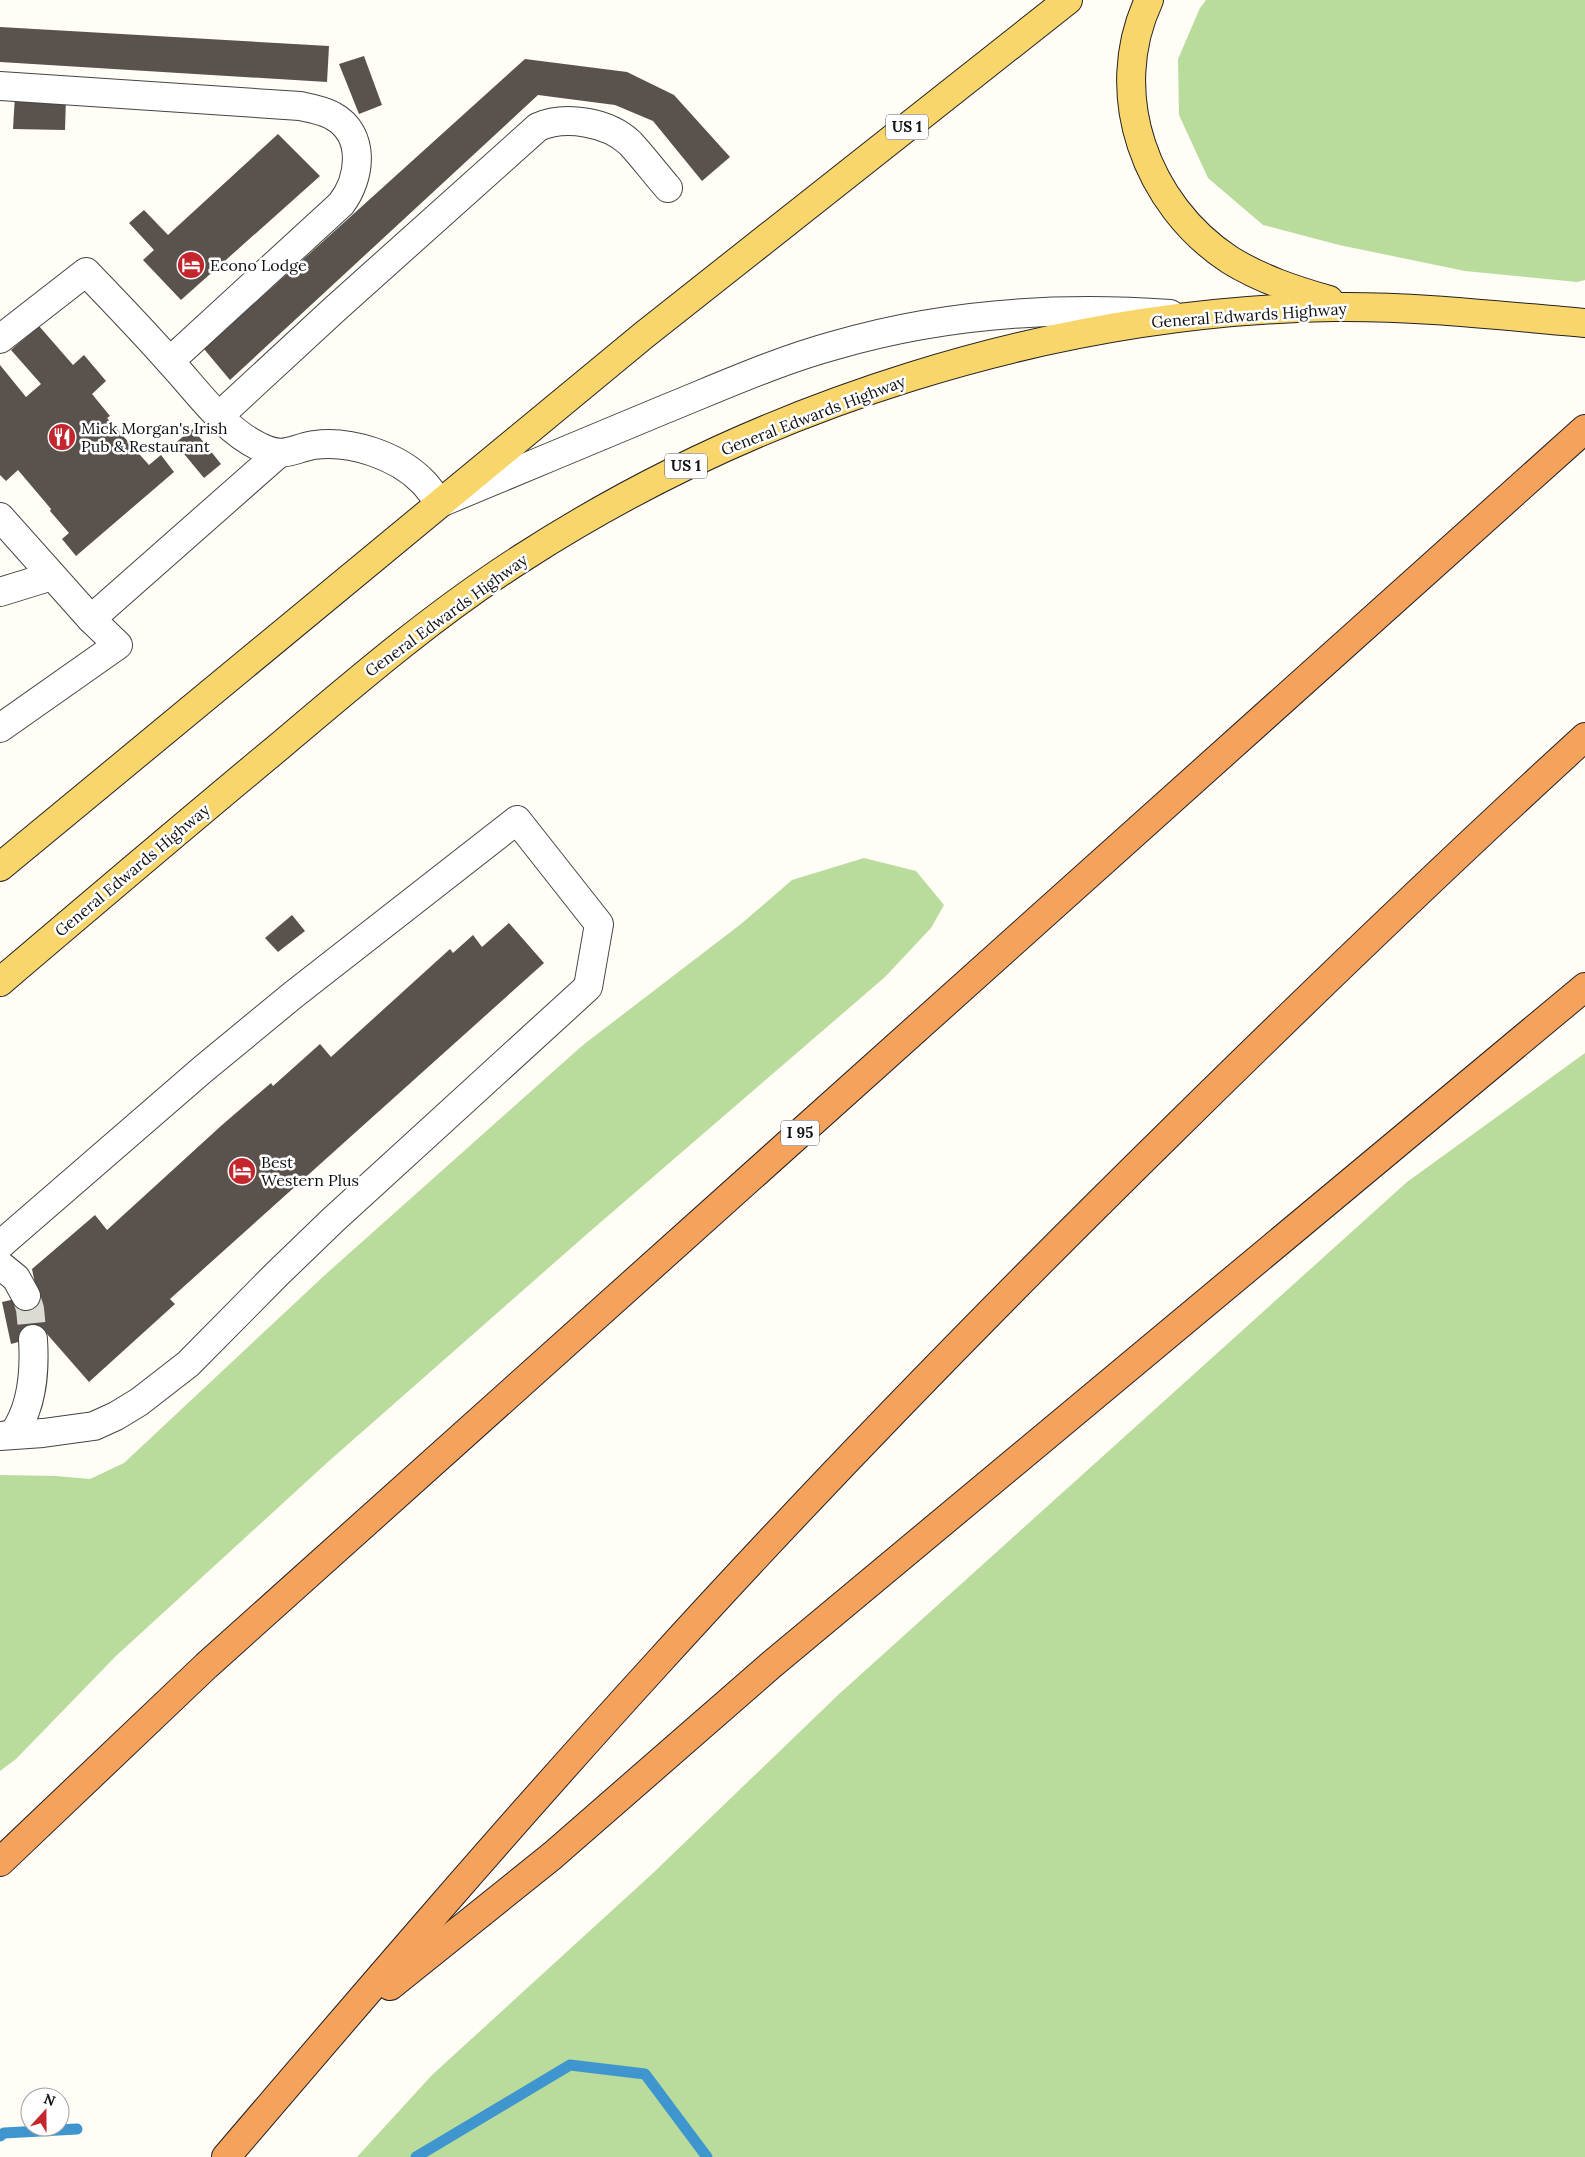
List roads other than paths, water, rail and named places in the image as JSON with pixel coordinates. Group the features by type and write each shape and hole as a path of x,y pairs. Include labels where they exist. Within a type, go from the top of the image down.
{"highway":[{"name":"I 95","path":"0,1862 213,1660 1585,429"},
{"path":"226,2157 510,1828 656,1665 950,1354 1252,1052 1450,862 1585,737"},
{"path":"336,2029 552,1856 771,1665 1585,987"}],"main road":[{"name":"US 1","path":"0,867 644,335 1068,0"},
{"path":"1149,0 1140,24 1132,64 1132,104 1141,146 1148,166 1168,201 1195,231 1213,247 1252,272 1295,290 1366,307"},
{"name":"General Edwards Highway","path":"0,982 417,633 522,558 636,491 754,435 840,402 931,371 1070,336 1196,316 1295,309 1366,307 1585,323"}],"lane":[{"path":"0,86 300,106 334,116 349,131 356,145 358,163 354,180 345,199 170,361"},
{"path":"219,416 538,127 550,122 563,121 596,126 614,132 628,142 668,188"},
{"path":"0,339 86,272 219,416 245,438 260,447 278,454"},
{"path":"91,618 278,454 316,445 355,448 376,454 409,470 423,482 440,503 744,377 805,354 869,336 975,317 1050,310 1124,311 1196,316"},
{"path":"0,516 52,576 118,645 0,728"},
{"path":"0,592 52,576"},
{"path":"0,1244 202,1070 293,995 517,820 599,924 588,987 319,1234 188,1364 139,1402 116,1416 94,1426 4,1436"},
{"path":"0,1265 16,1278 26,1296"},
{"path":"4,1436 13,1434 18,1427 30,1395 33,1378 33,1339"}],"waterway":[{"path":"416,2157 570,2065 645,2074 707,2157"},
{"path":"0,2136 4,2133 77,2129"}],"tunnel":[{"path":"26,1296 30,1309 33,1339"}],"place":[{"name":"Econo Lodge","path":"191,265"},
{"name":"Mick Morgan's Irish Pub & Restaurant","path":"62,437"},
{"name":"Best Western Plus","path":"242,1171"}]}
